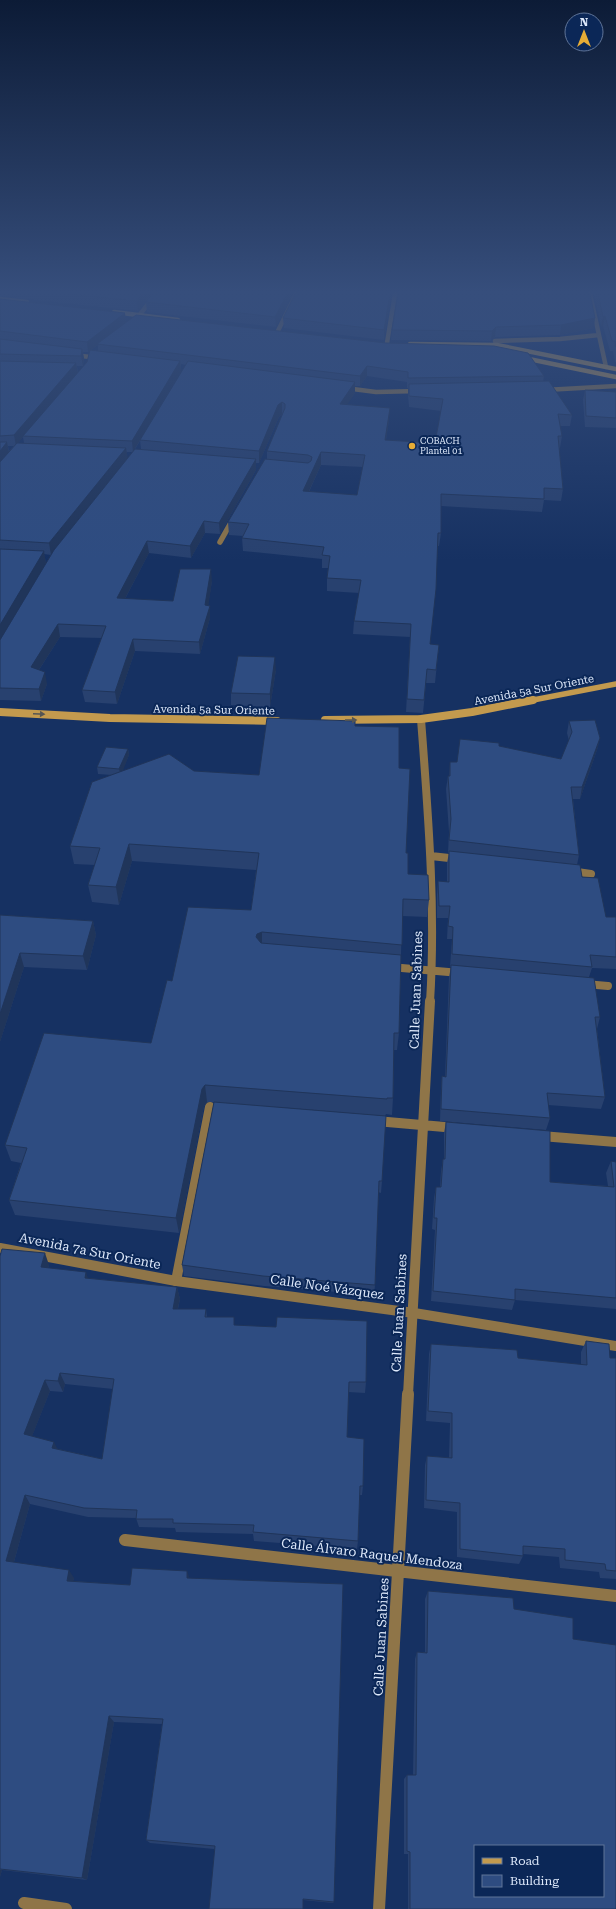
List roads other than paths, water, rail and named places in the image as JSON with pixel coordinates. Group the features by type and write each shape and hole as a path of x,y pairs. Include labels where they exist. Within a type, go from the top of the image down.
{"main road":[{"name":"Avenida 5a Sur Oriente","path":"318,720 421,719 472,712 616,684"},
{"name":"Avenida 5a Sur Oriente","path":"0,712 110,718 287,721"}],"street":[{"path":"539,390 616,386"},
{"path":"336,387 376,392 421,391"},
{"path":"220,542 236,515"},
{"name":"Calle Juan Sabines","path":"379,1909 414,1313 432,970 431,856 421,719"},
{"path":"431,856 469,860"},
{"path":"561,870 592,874"},
{"path":"378,966 470,974"},
{"path":"578,983 608,986"},
{"path":"176,1281 214,1108"},
{"path":"368,1121 462,1129"},
{"path":"532,1135 616,1142"},
{"name":"Avenida 7a Sur Oriente","path":"0,1248 176,1281"},
{"name":"Calle Noé Vázquez","path":"176,1281 414,1313 616,1346"},
{"name":"Calle Álvaro Raquel Mendoza","path":"125,1540 616,1596"},
{"path":"24,1903 66,1909"}],"place":[{"name":"COBACH Plantel 01","path":"412,446"}]}
